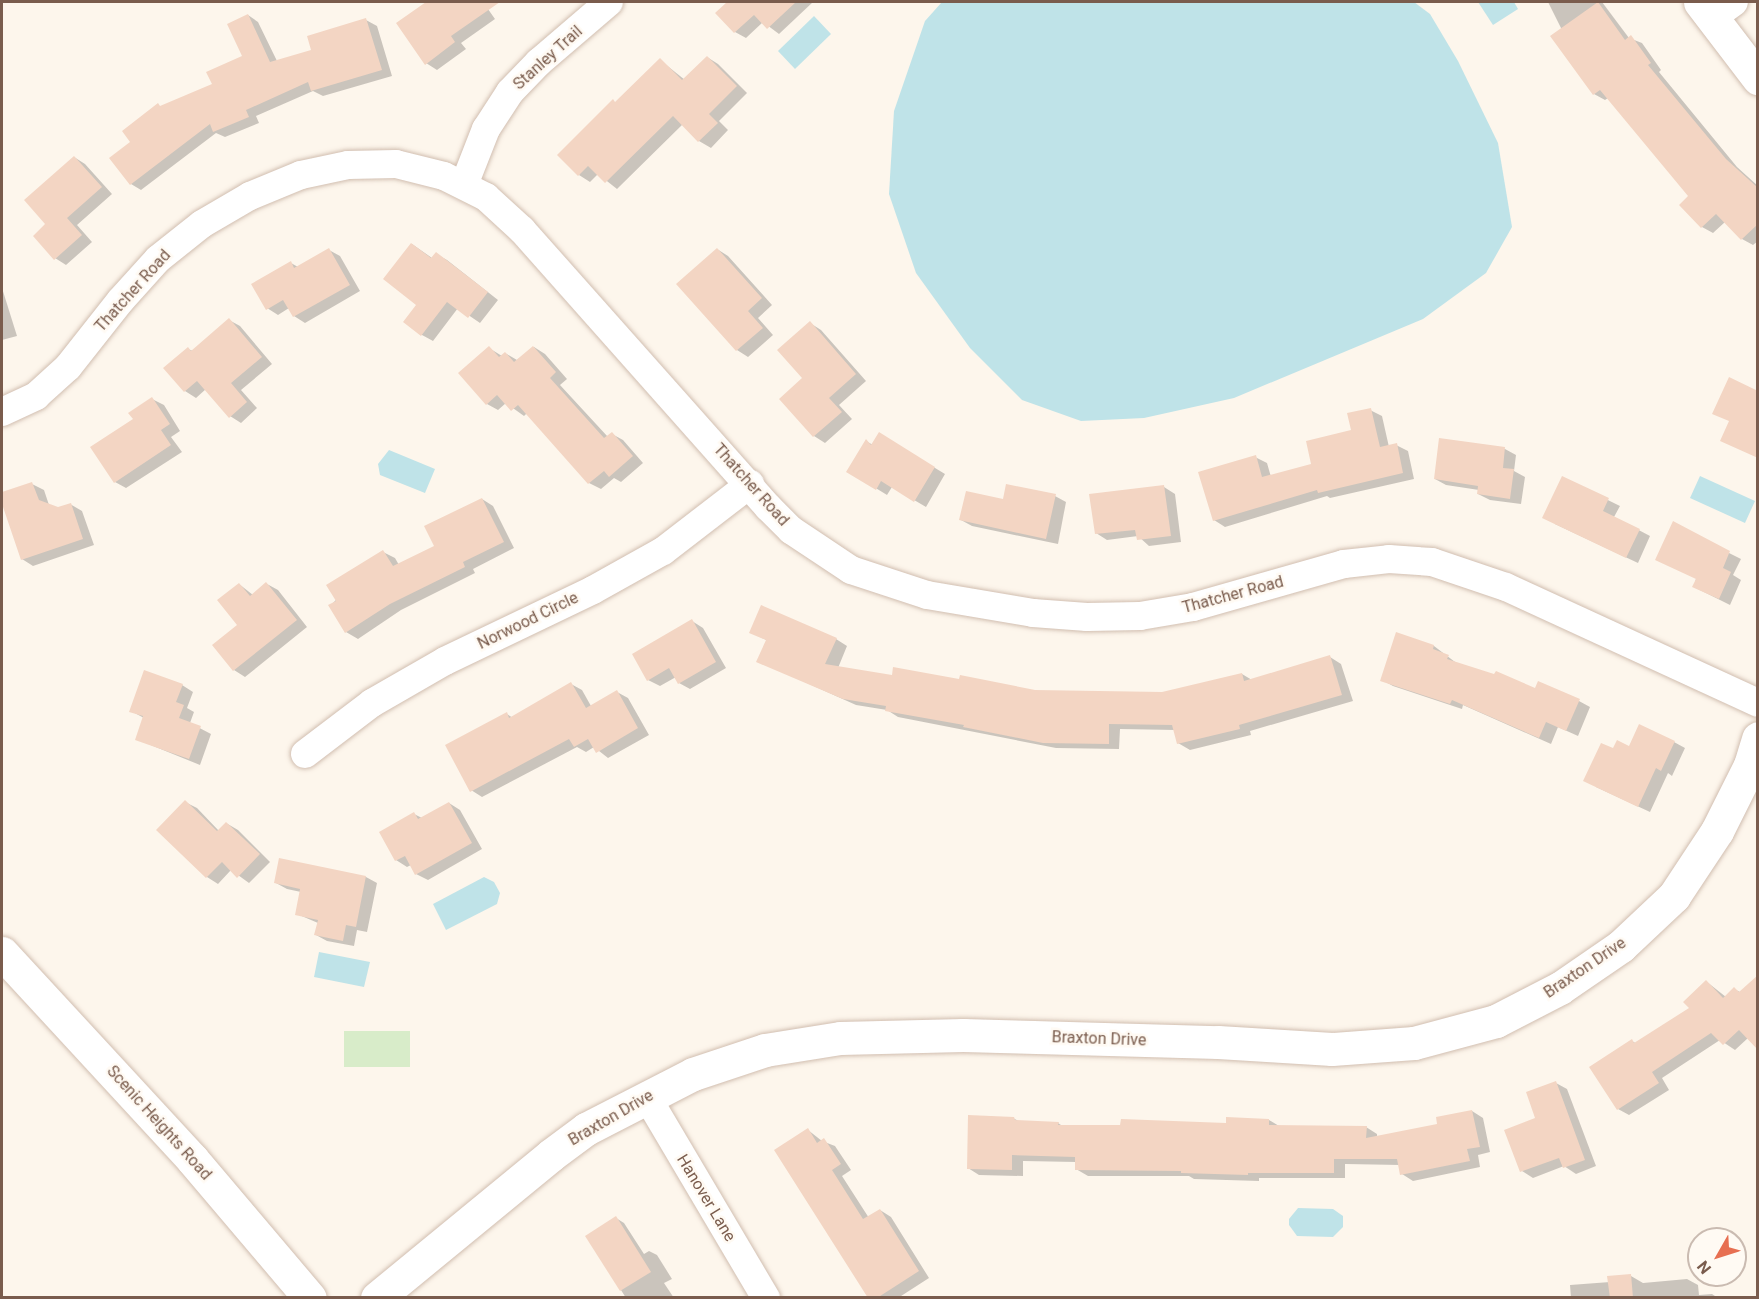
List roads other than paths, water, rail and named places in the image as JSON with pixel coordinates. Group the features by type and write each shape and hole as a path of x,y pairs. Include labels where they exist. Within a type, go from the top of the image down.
{"street":[{"name":"Stanley Trail","path":"464,185 486,129 510,92 538,62 609,2"},
{"path":"1715,7 1758,78"},
{"name":"Thatcher Road","path":"2,412 36,396 68,367 121,300 158,260 202,224 250,196 301,175 348,165 396,164 444,176 486,197 522,230 791,530 817,550 851,570 927,595 1033,613 1087,617 1140,616 1193,607 1344,564 1389,559 1432,562 1506,587 1758,703"},
{"name":"Norwood Circle","path":"304,754 372,703 435,667 593,590 663,551 750,484"},
{"name":"Braxton Drive","path":"377,1298 586,1129 693,1074 765,1050 840,1038 963,1035 1218,1042 1332,1049 1414,1043 1496,1022 1560,988 1621,946 1674,896 1717,831 1750,765 1758,738"},
{"name":"Scenic Heights Road","path":"2,953 192,1159 310,1298"},
{"name":"Hanover Lane","path":"647,1097 766,1298"}],"water":[{"path":"942,2 1414,2 1430,14 1458,61 1498,143 1512,227 1486,273 1423,319 1234,398 1144,418 1081,421 1022,400 970,348 916,273 889,194 894,111 925,21"},
{"path":"1478,2 1514,2 1518,9 1493,25"},
{"path":"814,16 831,34 795,69 778,51"},
{"path":"389,450 435,469 425,493 380,475 378,464"},
{"path":"1700,476 1755,501 1745,523 1690,498"},
{"path":"484,877 494,882 500,893 497,904 446,930 433,904"},
{"path":"319,952 370,962 364,987 314,977"},
{"path":"1298,1208 1333,1209 1343,1216 1343,1227 1333,1237 1297,1236 1289,1225 1289,1219"}]}
